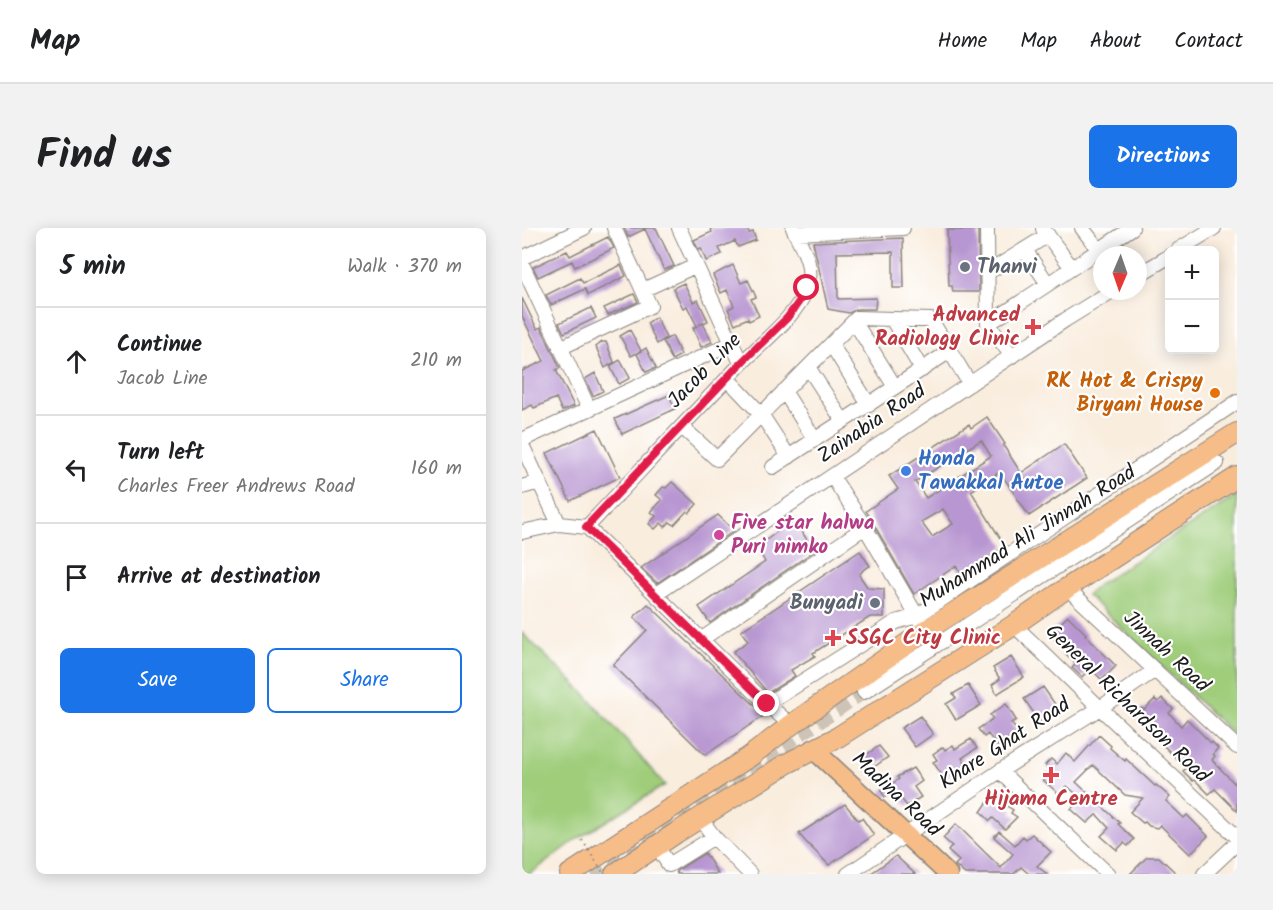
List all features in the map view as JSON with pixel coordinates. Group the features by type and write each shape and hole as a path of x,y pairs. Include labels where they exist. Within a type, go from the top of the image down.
{"highway":[{"name":"Muhammad Ali Jinnah Road","path":"570,874 749,757 921,623 1237,433"},
{"path":"615,874 786,764 838,737 1014,625 1237,477"}],"main road":[{"name":"Madina Road","path":"813,749 948,874"}],"street":[{"path":"522,258 584,228"},
{"path":"561,348 650,306 614,228"},
{"path":"679,228 741,363"},
{"path":"794,231 903,228"},
{"path":"987,228 987,324 1012,356"},
{"path":"1083,228 1096,246"},
{"path":"1185,246 1214,228"},
{"path":"1104,246 1127,229"},
{"name":"Jacob Line","path":"586,527 741,363 787,318 798,303 807,288 809,262 794,231"},
{"path":"987,273 1025,250 1045,232 1072,268"},
{"path":"1025,250 1048,284"},
{"path":"987,324 1093,254"},
{"path":"1147,270 1165,259"},
{"path":"522,264 589,409"},
{"path":"643,290 695,266"},
{"name":"Zainabia Road","path":"656,594 1097,300"},
{"path":"682,427 717,459 857,318 931,320 970,384"},
{"path":"892,319 922,370"},
{"path":"854,321 895,387"},
{"path":"522,440 732,343"},
{"path":"831,344 868,405"},
{"path":"773,467 950,351"},
{"path":"808,367 843,422"},
{"path":"727,378 761,414 789,457"},
{"path":"784,391 815,440"},
{"path":"767,704 896,622 921,623 1237,402"},
{"path":"522,446 559,524"},
{"path":"864,692 1218,464"},
{"path":"832,476 921,623"},
{"path":"522,488 539,482"},
{"path":"522,532 559,524 586,527 791,725"},
{"path":"702,639 865,528"},
{"name":"Jinnah Road","path":"1067,588 1237,747"},
{"name":"General Richardson Road","path":"1014,625 1237,837"},
{"name":"Khare Ghat Road","path":"848,874 1155,670"},
{"path":"1000,771 1108,874"},
{"path":"700,818 714,837 750,874"},
{"path":"657,846 669,865 714,837"},
{"path":"1204,874 1237,843"}],"path":[{"path":"582,840 604,874"}],"green space":[{"path":"1237,495 1237,738 1087,595 1099,584"},
{"path":"522,633 585,694 665,785 577,839 530,874 522,874"}],"building":[{"path":"624,228 656,228 674,266 664,270 645,229 628,237"},
{"path":"710,228 747,228 749,233 753,232 756,240 738,247 735,241 719,248 722,254 706,261 701,248 698,249 694,240 712,232"},
{"path":"947,230 978,230 979,292 953,292 952,286 949,286"},
{"path":"608,237 614,248 575,267 572,261 538,277 533,267 567,251 570,256"},
{"path":"903,238 904,288 893,288 893,252 837,253 838,299 876,298 875,309 857,309 849,313 828,309 813,242"},
{"path":"621,265 626,276 588,295 585,289 551,305 546,295 580,278 583,283"},
{"path":"733,265 741,283 748,280 756,297 751,299 759,316 735,324 728,309 734,306 727,290 721,293 713,275"},
{"path":"684,283 693,302 698,300 708,321 703,323 712,342 701,347 693,328 697,326 687,306 683,308 673,288"},
{"path":"634,294 638,302 608,315 604,308"},
{"path":"522,298 537,329 541,327 560,368 556,370 574,406 562,411 556,398 534,408 532,405 522,410 522,371 544,361 522,316"},
{"path":"591,308 596,318 564,333 559,323"},
{"path":"656,317 666,338 657,344 647,323"},
{"path":"630,330 641,351 631,356 620,336"},
{"path":"672,336 681,355 672,360 663,341"},
{"path":"606,342 614,362 605,368 596,347"},
{"path":"646,348 656,368 646,372 637,354"},
{"path":"620,360 630,378 619,384 610,366"},
{"path":"595,373 603,391 593,396 585,379"},
{"path":"669,395 675,409 622,434 615,419"},
{"path":"987,417 1021,473 1064,444 1087,478 1029,516 1000,472 971,491 1005,546 962,575 956,566 914,594 866,511 898,489 889,476 969,424 971,428","holes":["981,440 991,456 926,498 915,482","943,509 953,524 932,537 921,522"]},
{"path":"597,429 620,477 570,501 547,453"},
{"path":"672,482 697,504 674,525 670,522 665,527 661,523 655,529 649,524 656,516 651,512 662,500 656,495"},
{"path":"718,515 734,531 657,583 641,568"},
{"path":"794,519 814,551 710,623 699,607 765,562 757,547"},
{"path":"860,551 870,566 859,575 868,588 884,589 884,617 870,617 813,653 815,656 791,670 795,676 768,693 733,652 748,641 741,631"},
{"path":"648,604 765,715 705,755 613,665 647,630 634,617"},
{"path":"1068,616 1116,666 1102,680 1090,668 1082,677 1072,668 1076,664 1065,653 1067,651 1049,634"},
{"path":"1011,657 1024,677 997,694 992,685 1000,679 993,668"},
{"path":"968,685 981,705 956,720 946,704 956,698 953,694"},
{"path":"1043,687 1059,710 1040,722 1024,699"},
{"path":"1162,698 1173,709 1169,713 1181,726 1187,719 1218,748 1212,760 1237,786 1237,811 1215,789 1209,794 1195,780 1193,781 1183,771 1186,768 1136,715 1155,699 1158,702"},
{"path":"1006,704 1016,720 1011,723 1018,732 997,746 988,734 984,737 978,729 993,719 990,715"},
{"path":"920,716 933,734 915,747 901,728"},
{"path":"1099,735 1111,746 1110,748 1170,797 1166,801 1184,818 1187,815 1208,836 1190,854 1160,825 1157,828 1149,826 1130,812 1143,798 1125,795 1093,765 1076,782 1134,839 1128,846 1124,843 1117,850 1101,836 1109,828 1098,816 1096,815 1087,823 1071,809 1081,798 1067,786 1059,794 1043,780 1051,770 1045,765 1051,759 1057,764 1066,753 1075,762"},
{"path":"971,739 977,748 962,758 965,763 964,767 958,768 944,778 933,762 937,760 933,754 943,747 945,750 953,745 955,749"},
{"path":"879,746 888,757 871,769 863,757"},
{"path":"913,768 922,781 914,787 921,797 907,806 895,791 885,797 881,791 899,779 897,777"},
{"path":"996,797 1006,807 1013,810 1011,813 1017,817 1005,829 993,818 990,821 981,812 987,803 989,804"},
{"path":"845,804 858,820 862,818 874,835 829,865 799,834"},
{"path":"956,824 1001,868 1013,854 994,837 999,831 1015,845 1023,836 1026,839 1032,834 1051,852 1037,866 1047,874 1029,874 1021,867 1014,874 965,874 955,865 959,861 948,851 952,846 943,838"},
{"path":"705,853 718,874 677,874 676,871"},
{"path":"896,856 915,874 870,874"},
{"path":"1147,857 1159,857 1177,874 1130,874"}],"tunnel":[{"path":"591,874 864,692"}],"place":[{"name":"Thanvi","path":"965,267"},
{"name":"Advanced Radiology Clinic","path":"1033,327"},
{"name":"RK Hot & Crispy Biryani House","path":"1215,393"},
{"name":"Honda Tawakkal Autoe","path":"906,471"},
{"name":"Five star halwa Puri nimko","path":"719,535"},
{"name":"Bunyadi","path":"875,603"},
{"name":"SSGC City Clinic","path":"833,638"},
{"name":"Hijama Centre","path":"1051,775"}],"route":[{"path":"767,704 586,527 741,363 787,318 807,288"}]}
